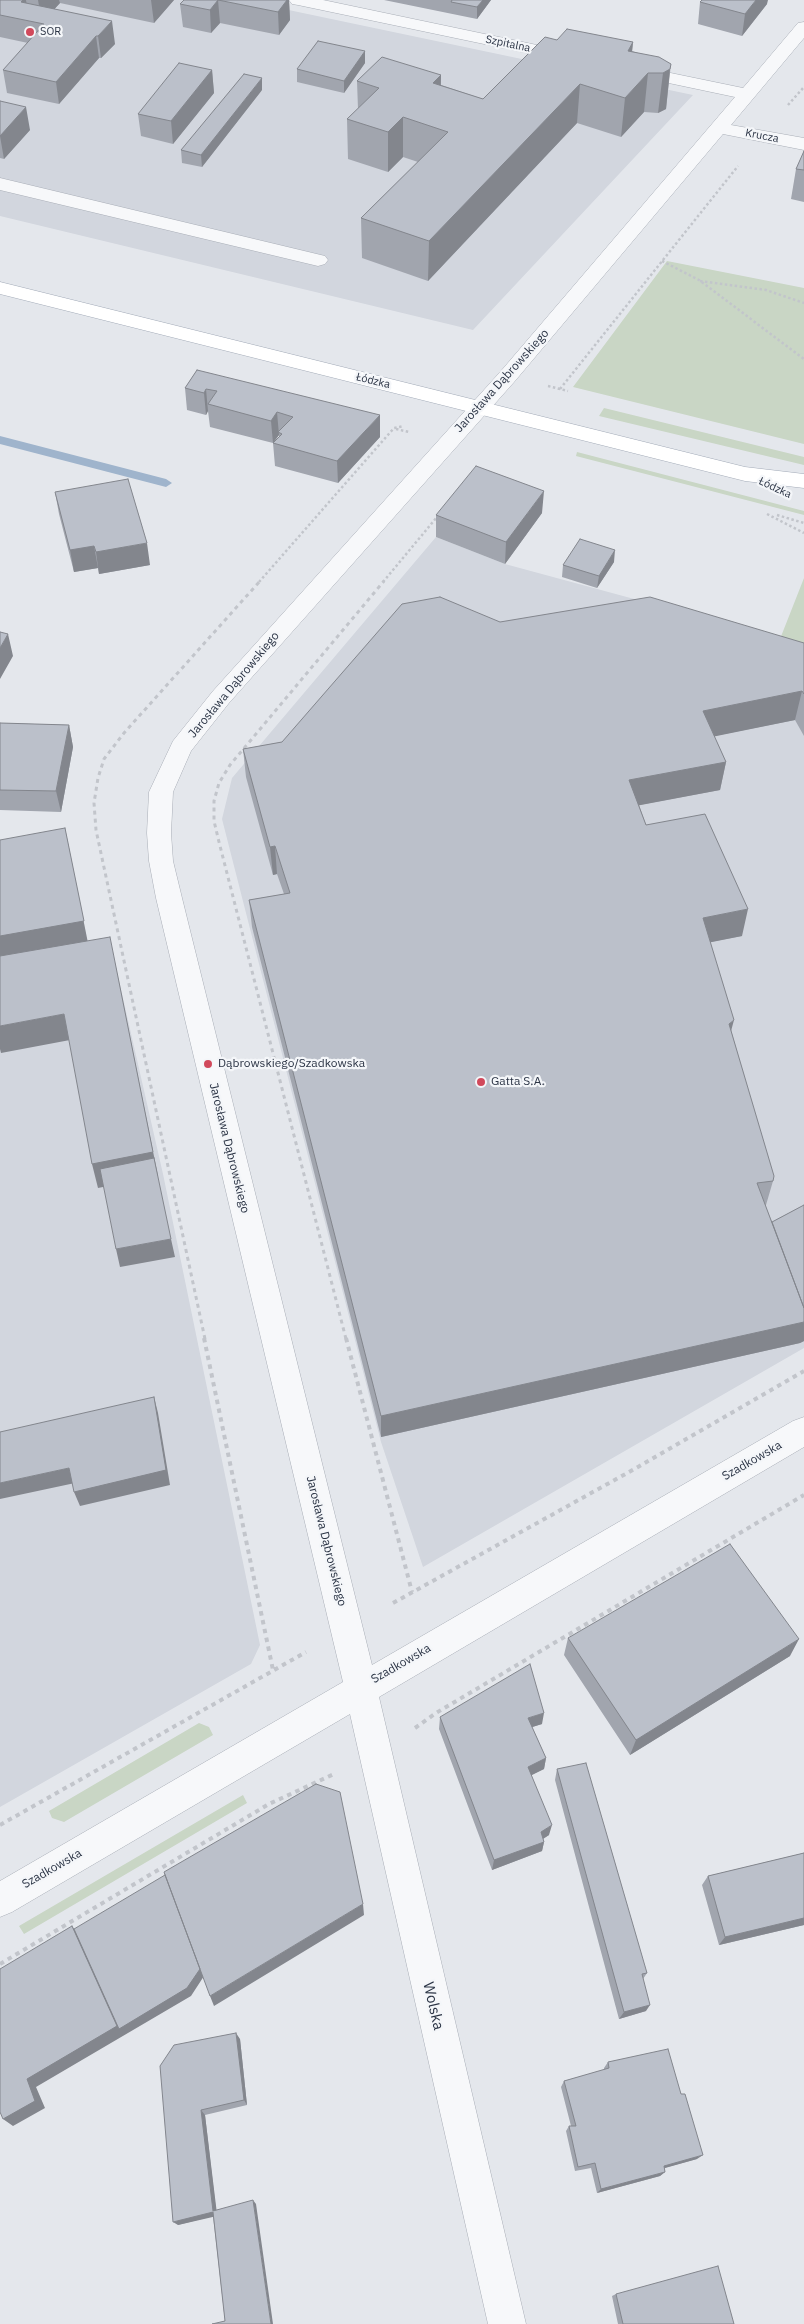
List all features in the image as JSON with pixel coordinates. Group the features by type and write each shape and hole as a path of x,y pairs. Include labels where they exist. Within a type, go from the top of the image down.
{"main road":[{"name":"Łódzka","path":"0,288 746,474 804,481"},
{"name":"Łódzka","path":"746,474 804,501"}],"street":[{"name":"Szpitalna","path":"298,0 589,61"},
{"name":"Jarosława Dąbrowskiego","path":"361,1688 169,898 161,861 159,833 161,792 181,747 221,696 480,408 804,27"},
{"path":"618,67 748,94"},
{"name":"Krucza","path":"720,128 804,144"},
{"path":"0,184 318,260"},
{"name":"Szadkowska","path":"0,1900 804,1431"},
{"name":"Wolska","path":"361,1688 374,1752 507,2324"}],"path":[{"path":"560,389 804,87"},
{"path":"662,261 699,280 804,359"},
{"path":"699,280 766,290 804,303"},
{"path":"412,1592 377,1464 216,828 214,801 219,783 230,765 442,511"},
{"path":"763,512 804,533"},
{"path":"393,1603 638,1467 804,1371"},
{"path":"414,1729 445,1708 804,1494"},
{"path":"0,1825 306,1652"},
{"path":"0,1964 269,1804 336,1773"}],"shaded area":[{"path":"6,0 241,0 693,95 473,330 0,216 0,6"},
{"path":"436,537 505,564 804,645 804,1348 423,1567 381,1442 222,819 232,778"},
{"path":"115,963 163,1174 260,1645 251,1664 0,1807 0,984"}],"green space":[{"path":"667,261 804,288 804,444 573,387"},
{"path":"604,408 804,457 804,465 599,416"},
{"path":"577,452 804,511 804,515 576,456"},
{"path":"804,578 804,645 780,639"},
{"path":"199,1723 209,1727 213,1735 64,1822 52,1818 49,1811"},
{"path":"243,1795 247,1803 24,1934 19,1926"}],"building":[{"path":"0,0 23,0 21,2 112,21 96,36 56,82 3,70 44,24 0,15"},
{"path":"184,0 218,0 210,10 180,4"},
{"path":"218,0 287,0 278,12"},
{"path":"452,0 483,0 477,7 451,2"},
{"path":"702,0 756,0 745,14 700,2"},
{"path":"567,29 633,42 628,51 659,57 671,64 670,69 663,73 648,73 625,98 580,84 429,241 361,218 448,132 403,117 388,132 347,119 379,88 357,81 382,57 441,75 433,83 483,99 545,37 557,40"},
{"path":"318,41 365,51 344,81 297,69"},
{"path":"179,63 212,70 171,121 138,114"},
{"path":"244,74 262,78 201,155 181,150"},
{"path":"0,101 26,107 0,136"},
{"path":"804,151 804,170 796,169"},
{"path":"197,370 380,415 337,461 273,443 282,434 278,432 293,417 277,412 271,421 208,404 217,391 206,389 204,393 185,388"},
{"path":"476,466 544,491 506,542 436,515"},
{"path":"128,479 147,543 96,552 94,546 70,550 55,492"},
{"path":"580,539 615,550 599,576 563,565"},
{"path":"440,597 500,622 650,597 804,643 804,694 802,691 703,711 726,762 629,780 646,825 705,814 748,909 703,918 734,1020 729,1024 774,1176 773,1181 757,1183 804,1308 804,1322 381,1416 249,900 290,893 275,846 270,847 243,749 282,742 402,604"},
{"path":"0,632 8,634 0,648"},
{"path":"0,723 69,725 56,791 0,790"},
{"path":"65,828 84,921 0,936 0,840"},
{"path":"110,937 153,1152 92,1164 64,1014 0,1026 0,956"},
{"path":"154,1158 171,1239 116,1249 100,1169"},
{"path":"804,1205 804,1308 772,1222"},
{"path":"154,1397 166,1470 74,1492 69,1468 0,1483 0,1432"},
{"path":"730,1544 799,1639 636,1740 568,1638"},
{"path":"530,1664 544,1713 528,1718 546,1758 528,1767 552,1825 541,1832 544,1842 494,1860 440,1717"},
{"path":"586,1763 647,1973 642,1974 650,2005 624,2012 557,1769"},
{"path":"316,1784 340,1792 363,1904 210,1996 164,1872"},
{"path":"804,1853 804,1918 725,1937 708,1876"},
{"path":"165,1875 200,1969 187,1988 119,2029 74,1929"},
{"path":"72,1926 117,2026 27,2079 35,2101 3,2119 0,2112 0,1969"},
{"path":"236,2033 244,2100 201,2110 213,2211 253,2200 271,2324 212,2324 225,2321 213,2212 173,2222 160,2066 174,2045"},
{"path":"668,2049 681,2094 685,2094 703,2155 664,2166 665,2172 601,2189 595,2163 578,2167 569,2126 576,2126 564,2081 609,2068 608,2062"},
{"path":"718,2266 734,2324 623,2324 616,2294"}],"waterway":[{"path":"0,440 166,483"}],"place":[{"name":"SOR","path":"30,32"},
{"name":"Dąbrowskiego/Szadkowska","path":"208,1064"},
{"name":"Gatta S.A.","path":"481,1082"}]}
